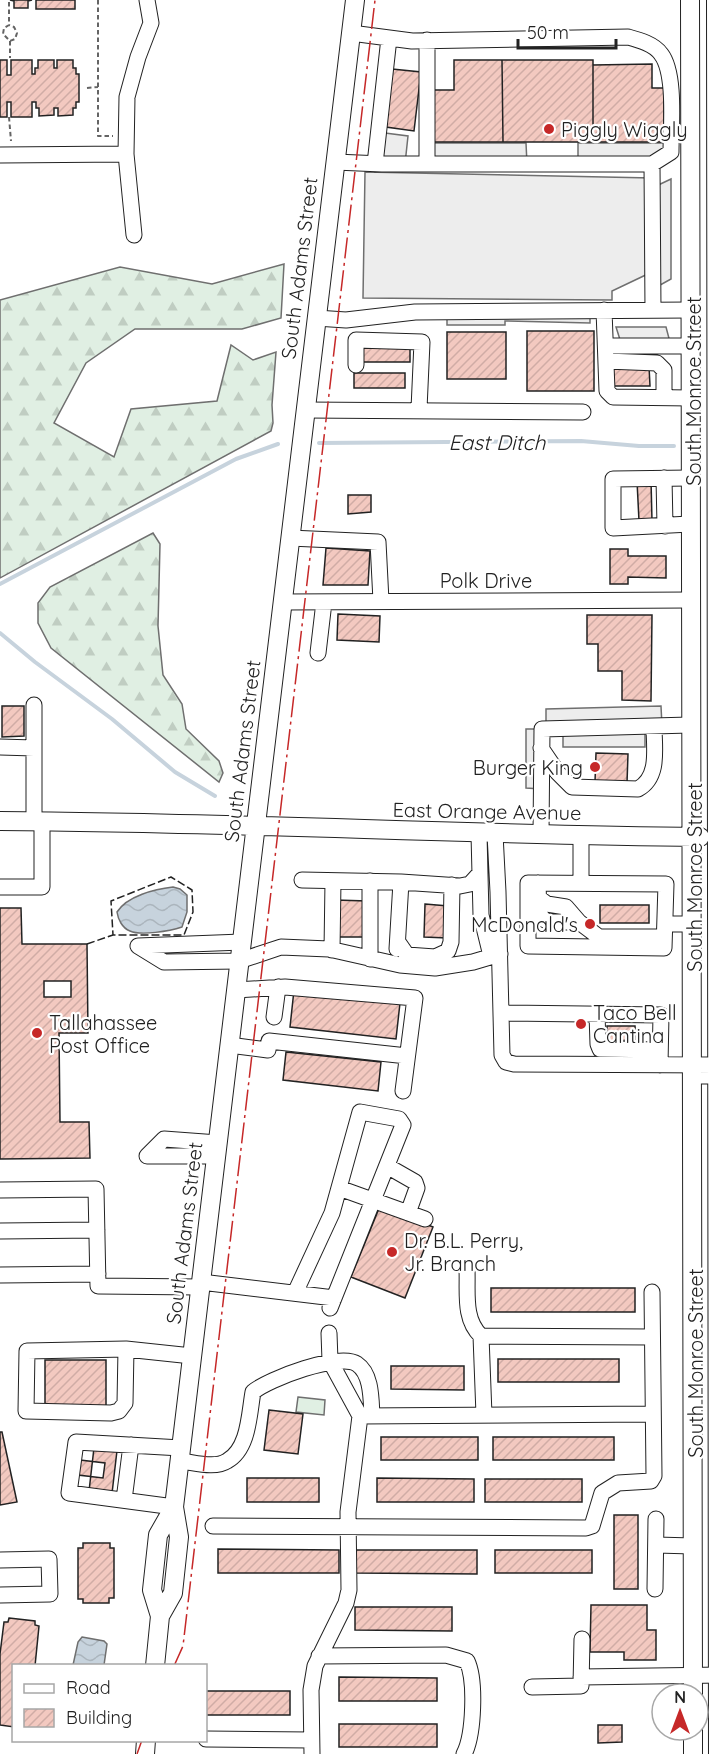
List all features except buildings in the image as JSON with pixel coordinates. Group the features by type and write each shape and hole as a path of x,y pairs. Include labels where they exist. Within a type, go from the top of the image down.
{"main road":[{"name":"South Adams Street","path":"155,1664 160,1616 173,1593 179,1536 174,1507 355,0"},
{"name":"South Monroe Street","path":"690,0 693,1682"},
{"name":"South Monroe Street","path":"716,0 719,195 720,837 718,1072 720,1675 718,1754"},
{"path":"691,310 719,309"},
{"path":"690,574 699,587 719,596"},
{"name":"East Orange Avenue","path":"0,821 255,825 487,834 720,837"}],"street":[{"path":"134,235 126,154 127,97 138,57 151,23 147,0"},
{"path":"335,162 652,164 671,152 670,73 661,53 648,44 628,37 427,40 351,33"},
{"path":"375,164 389,38"},
{"path":"427,40 427,164"},
{"path":"6,155 126,154"},
{"path":"652,164 653,310"},
{"path":"604,310 607,391 613,397 691,398"},
{"path":"316,318 346,320 415,312 691,310"},
{"path":"393,315 393,341"},
{"path":"356,365 357,340 422,342 419,410"},
{"path":"668,398 671,346"},
{"path":"606,354 671,346 691,346"},
{"path":"606,354 657,363 664,370 668,398"},
{"path":"305,410 583,412"},
{"path":"664,478 665,526"},
{"path":"690,478 613,479 613,528 690,524"},
{"path":"290,538 378,542 381,601"},
{"name":"Polk Drive","path":"282,602 690,600"},
{"path":"318,653 324,602"},
{"path":"0,887 42,887 34,748 34,705"},
{"path":"541,835 542,729 690,725"},
{"path":"542,748 558,773 572,787 638,789 646,784 653,770 654,726"},
{"path":"0,747 34,748"},
{"path":"487,834 480,873 481,915 495,955"},
{"path":"487,834 501,1013 502,1055 506,1062 514,1064 660,1057"},
{"path":"581,836 581,883"},
{"path":"302,880 452,885 470,884 480,873"},
{"path":"332,950 333,881"},
{"path":"370,881 370,959"},
{"path":"396,964 401,882"},
{"path":"535,888 581,883 666,884 664,936"},
{"path":"398,942 407,955 435,957 448,951 451,942 452,885"},
{"path":"535,888 539,913 549,922 579,922 599,937 664,936"},
{"path":"535,888 528,946 664,936 691,924"},
{"path":"242,942 138,946 164,962 239,961 281,947 332,950 396,964 435,968 451,967 495,955"},
{"path":"274,1017 278,987"},
{"path":"236,990 278,987 415,998 403,1091"},
{"path":"501,1013 661,1015 660,1057"},
{"path":"597,1014 600,1049 660,1057 691,1071 718,1072"},
{"path":"229,1045 268,1050 269,1041 407,1056"},
{"path":"0,1190 96,1189 98,1286 201,1285 295,1293 332,1303 403,1125 399,1119 360,1112 332,1213 295,1293"},
{"path":"691,1116 719,1116"},
{"path":"164,1139 217,1149 147,1156 164,1139"},
{"path":"387,1166 415,1182 417,1188 408,1213"},
{"path":"339,1188 425,1219"},
{"path":"0,1231 97,1230"},
{"path":"466,1269 469,1320 473,1329 481,1336 652,1337"},
{"path":"0,1275 98,1274"},
{"path":"213,1526 586,1528 592,1526 602,1493 618,1483 651,1481 654,1476 652,1292"},
{"path":"329,1333 330,1361 365,1416"},
{"path":"481,1336 484,1415"},
{"path":"126,1349 126,1403 119,1411 111,1413 26,1411 27,1351 126,1349 192,1356"},
{"path":"174,1507 69,1493 76,1442 131,1445 214,1464 227,1462 242,1445 253,1392 263,1384 330,1361 345,1360 357,1364 371,1389 348,1526 349,1590 346,1603 315,1666 311,1690 312,1747 207,1739"},
{"path":"365,1416 653,1414"},
{"path":"124,1500 131,1445"},
{"path":"655,1589 656,1519"},
{"path":"656,1545 693,1546"},
{"path":"0,1560 49,1559 50,1594 0,1595"},
{"path":"532,1686 582,1686 582,1639"},
{"path":"319,1656 446,1655 467,1661 471,1670 472,1724 468,1746 464,1754"},
{"path":"582,1677 720,1675"}],"path":[{"path":"98,0 98,136 126,137"},
{"path":"9,2 9,25"},
{"path":"9,25 1,34 10,41"},
{"path":"9,25 14,27 17,33 15,39 10,41"},
{"path":"10,41 10,58"},
{"path":"87,87 99,87"},
{"path":"6,155 9,117"}],"green space":[{"path":"284,264 281,318 242,329 135,329 86,363 54,423 114,457 131,409 217,401 231,345 253,360 276,352 271,431 0,578 0,300 120,267 212,284"},
{"path":"153,533 160,544 158,626 163,675 182,704 186,729 219,761 223,773 219,782 51,648 38,623 38,603 50,587"},
{"path":"298,1397 325,1400 324,1415 296,1412"}],"shaded area":[{"path":"385,133 408,136 405,164 382,164"},
{"path":"427,143 526,143 527,164 427,164"},
{"path":"578,143 664,143 665,156 578,164"},
{"path":"365,172 652,178 652,188 671,179 671,279 653,289 652,272 612,291 612,300 363,298"},
{"path":"590,310 590,323 505,321 505,325 447,325 447,312"},
{"path":"616,327 666,327 671,346 622,346"},
{"path":"661,706 662,726 645,727 645,747 563,747 563,736 542,735 541,789 526,788 526,729 546,729 546,709"}],"water":[{"path":"173,887 187,895 187,912 182,927 141,933 127,930 123,926 117,912 127,902 150,892"},
{"path":"82,1637 104,1641 107,1644 104,1664 73,1664 78,1642"}],"waterway":[{"name":"East Ditch","path":"319,443 581,441 639,446 674,446"},
{"name":"East Ditch","path":"0,584 236,459 278,444"},
{"path":"0,633 112,719 175,772 215,796"}],"fence":[{"path":"87,944 113,935 184,935 193,912 192,890 171,877 111,901 113,935"}],"power":[{"path":"175,1664 183,1646 375,0"},
{"path":"137,1754 141,1742"}],"place":[{"name":"Piggly Wiggly","path":"549,129"},
{"name":"Burger King","path":"595,767"},
{"name":"McDonald's","path":"590,924"},
{"name":"Taco Bell Cantina","path":"581,1024"},
{"name":"Tallahassee Post Office","path":"37,1033"},
{"name":"Dr. B.L. Perry, Jr. Branch","path":"392,1252"}]}
